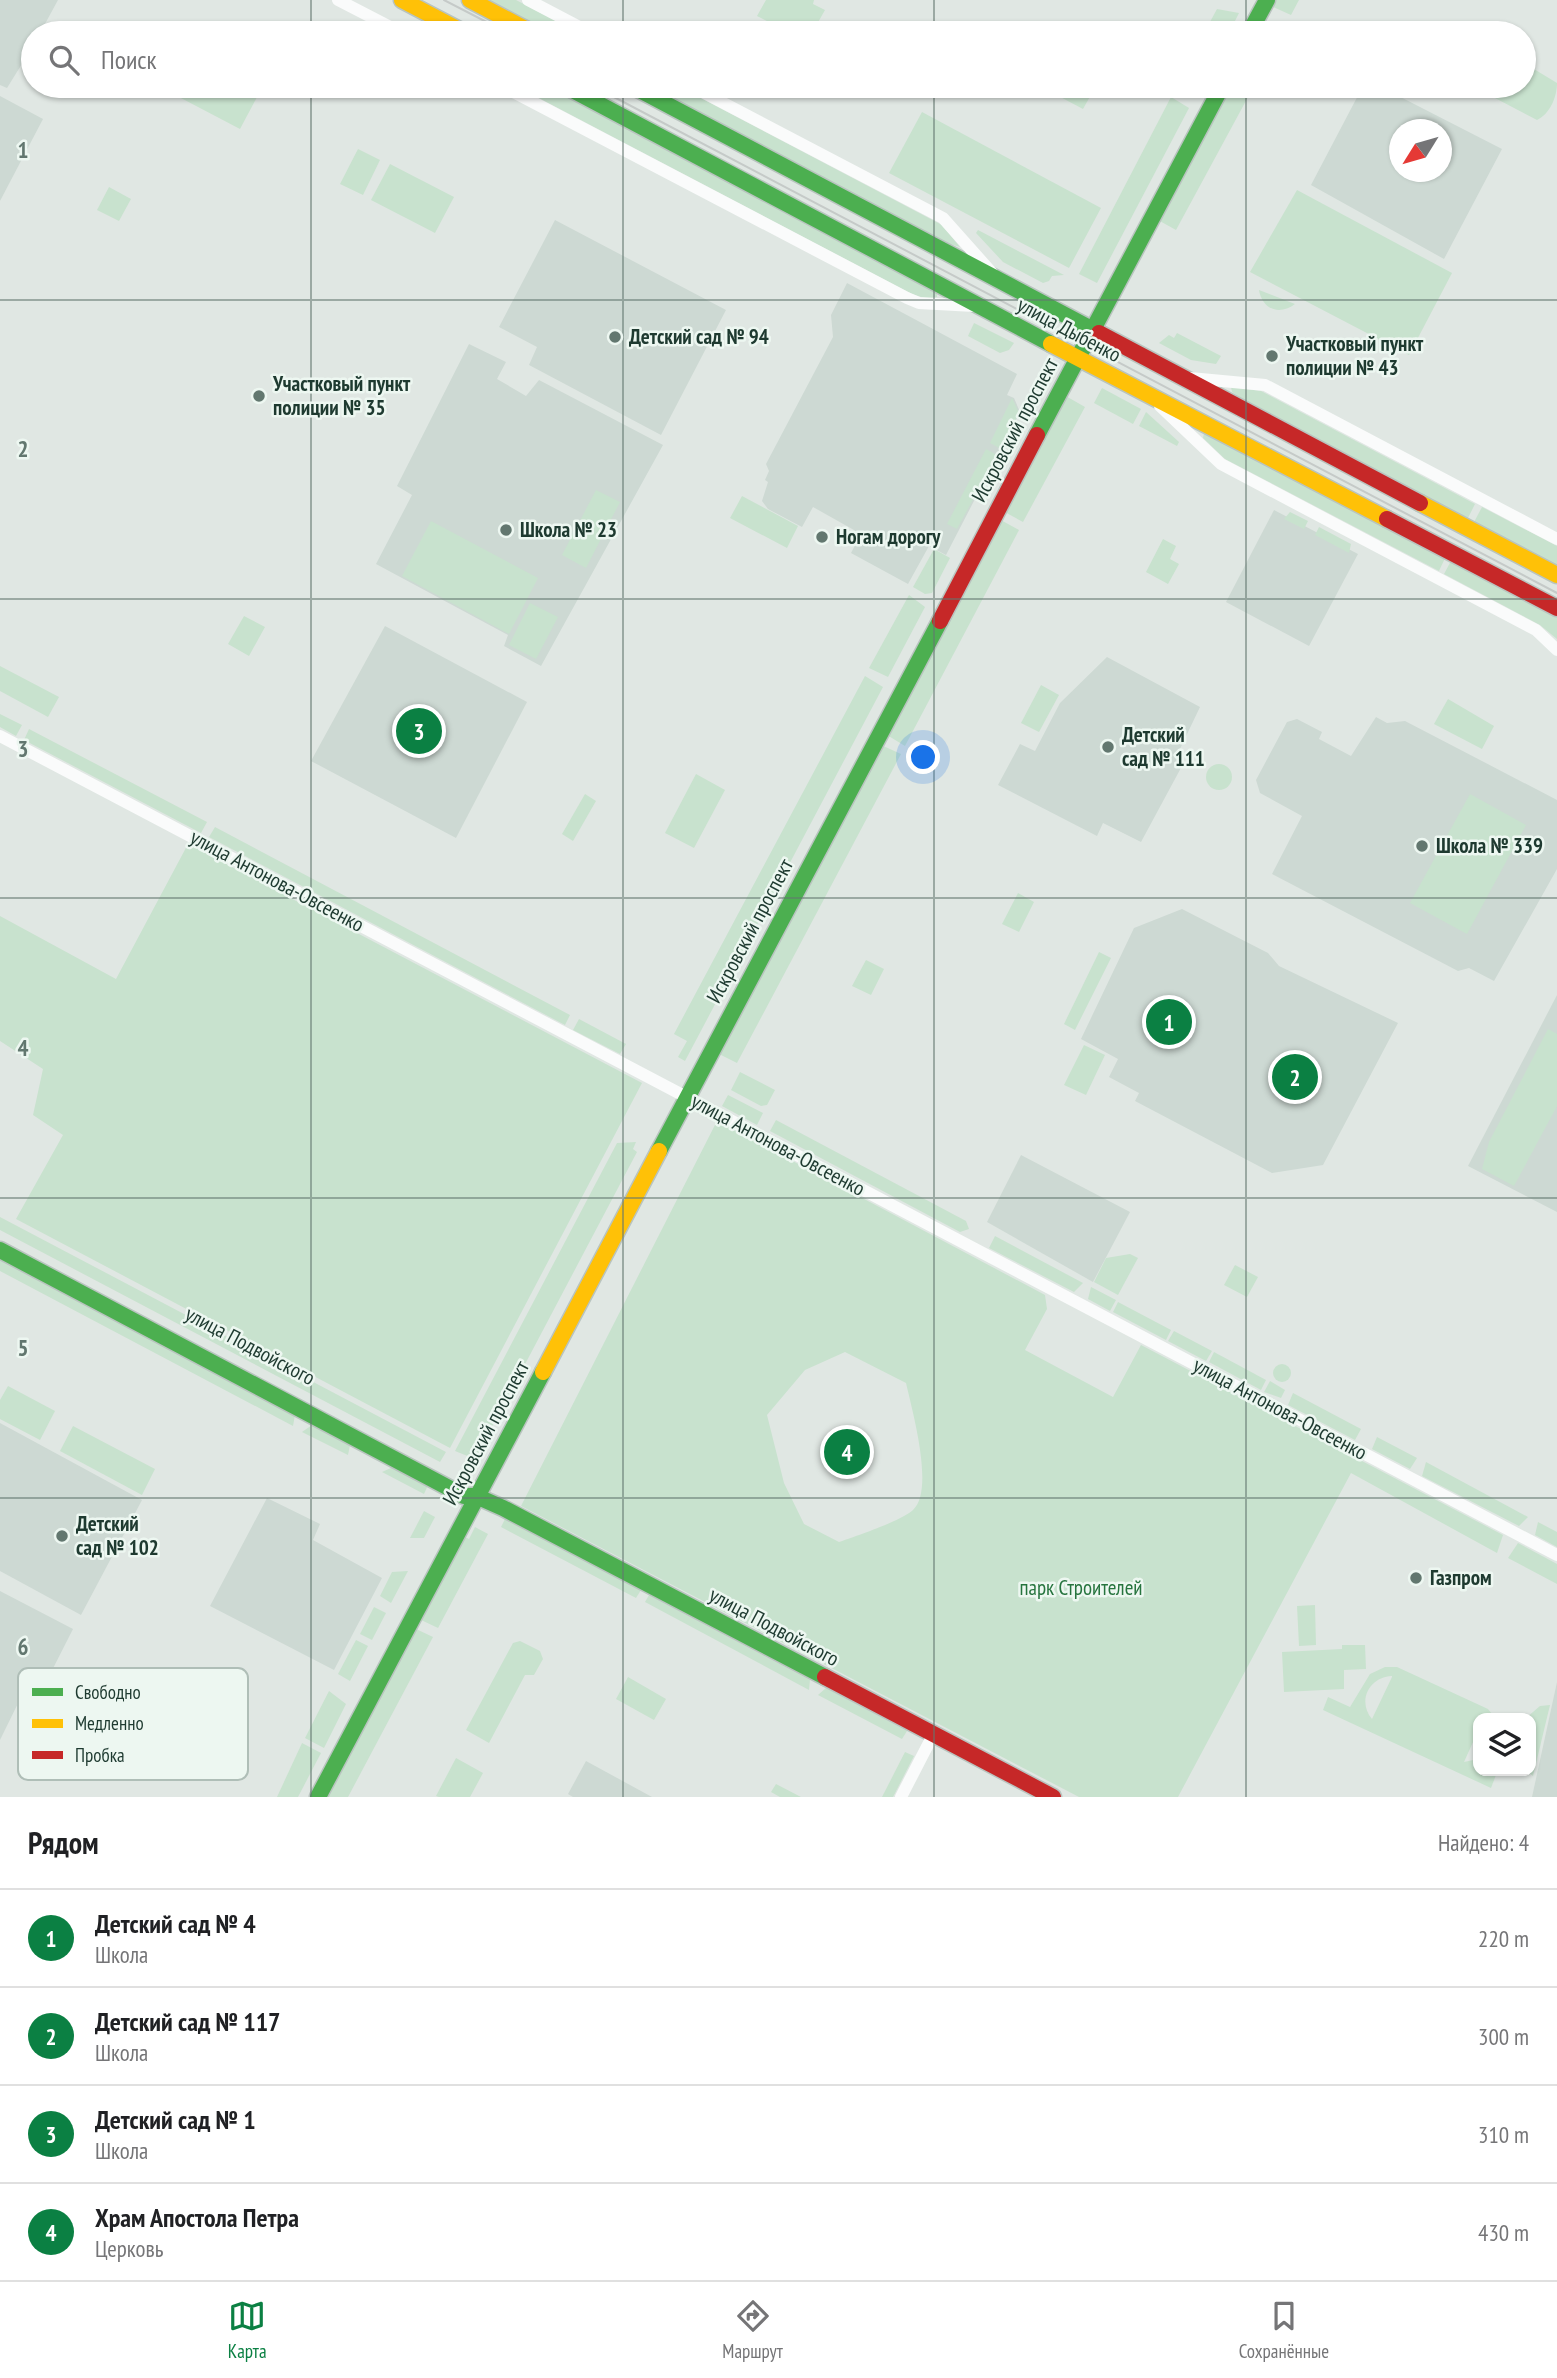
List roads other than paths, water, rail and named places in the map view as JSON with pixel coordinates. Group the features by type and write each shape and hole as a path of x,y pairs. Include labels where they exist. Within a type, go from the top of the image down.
{"street":[{"path":"338,0 379,21"},
{"path":"402,0 442,21"},
{"path":"470,0 510,21"},
{"path":"528,0 568,21"},
{"path":"1243,21 1254,0"},
{"path":"1256,21 1267,0"},
{"path":"525,98 907,298 919,303 978,306"},
{"name":"улица Дыбенко","path":"588,98 978,306 1557,608"},
{"name":"улица Дыбенко","path":"655,98 1557,575"},
{"path":"714,98 943,218 996,278"},
{"name":"Искровский проспект","path":"305,1797 470,1493 1072,355 1203,98"},
{"name":"Искровский проспект","path":"1087,326 1215,98"},
{"path":"1185,377 1265,385 1557,539"},
{"path":"1147,394 1221,464 1536,630 1557,650"},
{"name":"улица Антонова-Овсеенко","path":"0,736 1557,1555"},
{"name":"улица Подвойского","path":"0,1238 470,1493"},
{"name":"улица Подвойского","path":"0,1250 1052,1797"},
{"name":"Искровский проспект","path":"318,1797 470,1493"},
{"path":"901,1797 933,1735"}],"tram line":[{"path":"444,0 485,21"},
{"path":"616,98 1557,593"}],"place":[{"name":"Детский сад № 94","path":"615,337"},
{"name":"Участковый пункт полиции № 43","path":"1272,356"},
{"name":"Участковый пункт полиции № 35","path":"259,396"},
{"name":"Школа № 23","path":"506,530"},
{"name":"Ногам дорогу","path":"822,537"},
{"name":"Детский сад № 1","path":"419,731"},
{"name":"Детский сад № 111","path":"1108,747"},
{"name":"Школа № 339","path":"1422,846"},
{"name":"Детский сад № 4","path":"1169,1022"},
{"name":"Детский сад № 117","path":"1295,1077"},
{"name":"Храм Апостола Петра","path":"847,1452"},
{"name":"Детский сад № 102","path":"62,1536"},
{"name":"Газпром","path":"1416,1578"}],"park label":[{"name":"парк Строителей","path":"1081,1588"}]}
